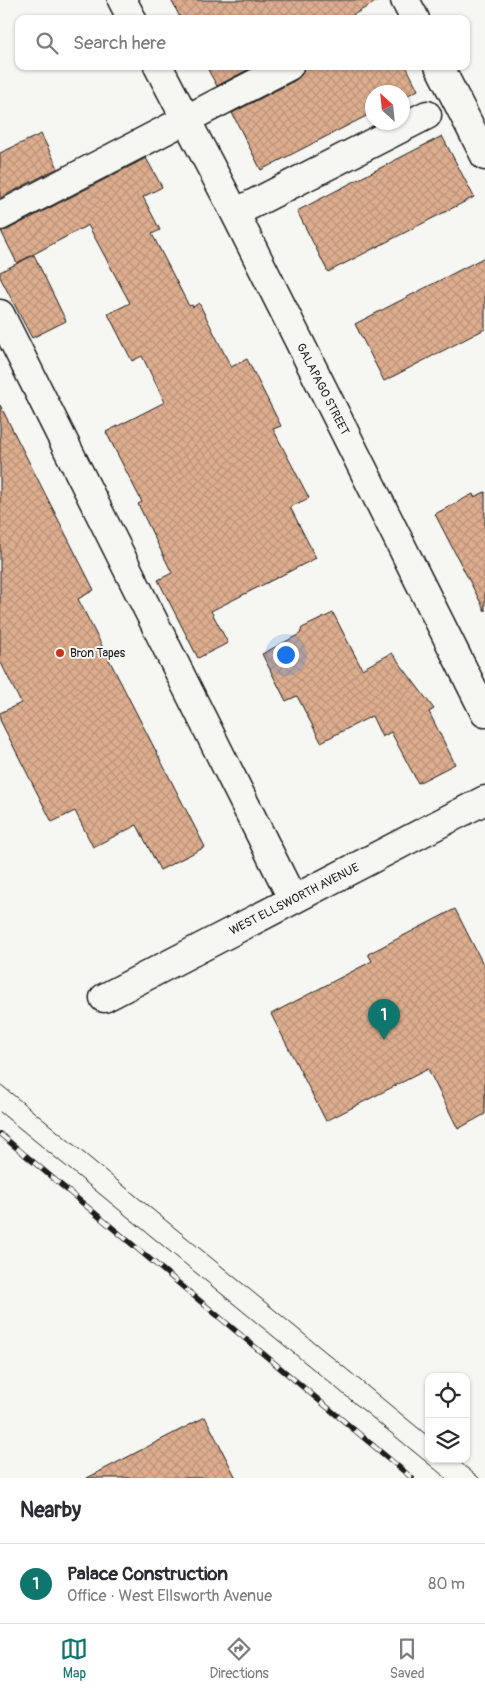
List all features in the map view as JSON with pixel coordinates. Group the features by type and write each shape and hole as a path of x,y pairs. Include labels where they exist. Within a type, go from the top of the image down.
{"street":[{"path":"122,0 130,15"},
{"path":"405,0 413,15"},
{"name":"GALAPAGO STREET","path":"160,70 485,713"},
{"path":"0,216 281,70"},
{"path":"441,70 485,156"},
{"path":"234,213 427,114"},
{"path":"0,314 293,900"},
{"name":"WEST ELLSWORTH AVENUE","path":"104,998 485,800"}],"building":[{"path":"171,0 379,0 353,15 179,15"},
{"path":"208,70 247,70 217,86"},
{"path":"304,70 408,70 418,90 410,94 410,85 365,85 365,117 261,170 232,113 296,80"},
{"path":"41,134 58,168 0,198 0,153"},
{"path":"442,136 474,197 328,272 297,211"},
{"path":"146,158 162,187 143,197 160,230 152,234 189,306 192,305 193,307 199,303 231,367 247,359 281,426 273,429 309,498 290,507 316,558 211,611 228,643 198,658 158,580 172,573 138,504 142,502 106,432 165,402 142,356 132,361 108,314 130,303 88,225 17,263 1,231 7,230"},
{"path":"34,255 66,321 32,338 0,277 0,272"},
{"path":"485,257 485,329 384,381 355,324"},
{"name":"Bron Tapes","path":"0,405 94,590 78,599 205,847 160,870 137,825 93,847 75,811 52,822 0,720 0,713 21,703 0,661"},
{"path":"485,492 485,611 435,514 473,494 474,497"},
{"path":"333,613 362,669 392,653 434,709 429,712 455,764 418,783 391,732 382,737 372,716 321,742 297,696 286,701 262,654 300,634 302,628"},
{"path":"455,909 485,968 485,1114 458,1129 428,1069 326,1121 271,1014 372,961 368,954"},
{"path":"205,1417 236,1478 87,1478"}],"tram line":[{"path":"0,1084 425,1434"},
{"path":"0,1112 446,1478"},
{"path":"461,1463 479,1478"}],"railway":[{"path":"0,1134 412,1478"}],"place":[{"name":"Bron Tapes","path":"60,653"},
{"name":"Palace Construction","path":"384,1040"}]}
